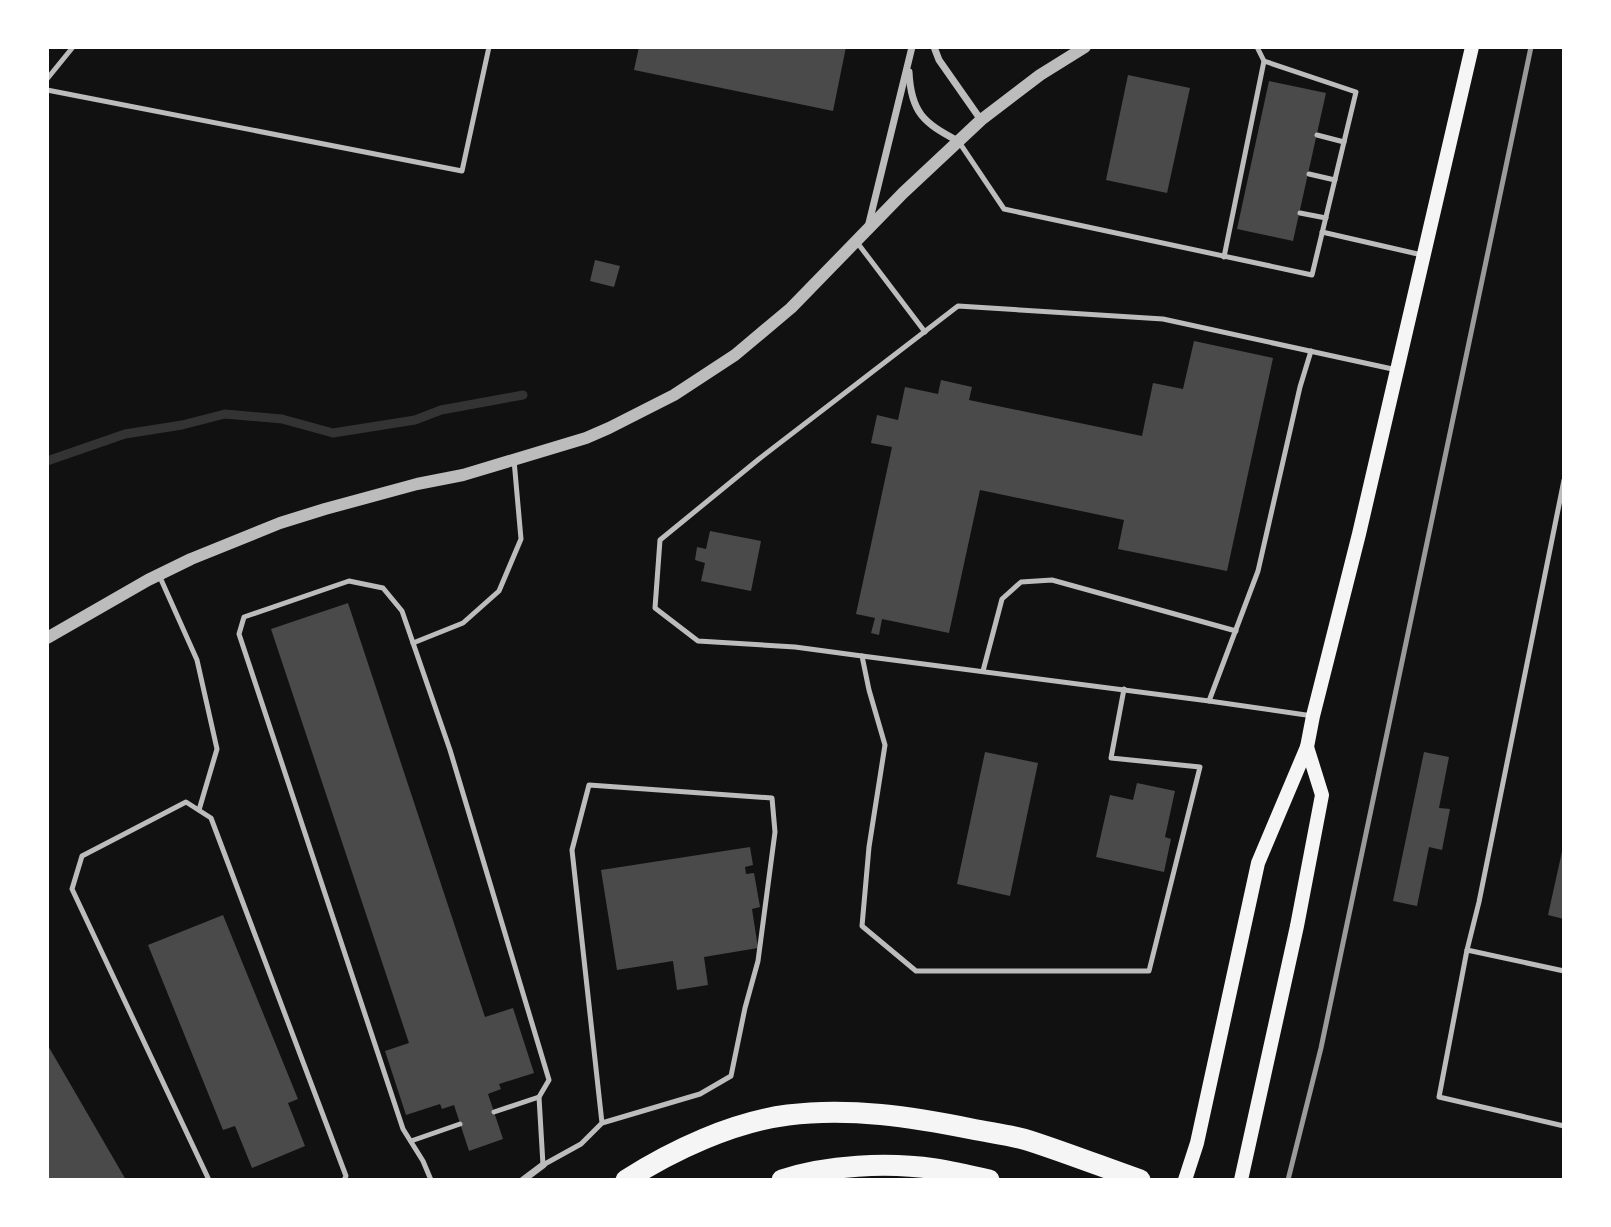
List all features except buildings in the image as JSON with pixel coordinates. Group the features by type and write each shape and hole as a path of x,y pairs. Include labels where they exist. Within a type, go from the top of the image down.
{"highway":[{"path":"626,1180 680,1150 738,1126 787,1115 837,1112 921,1119 1027,1140 1140,1180"},
{"path":"782,1180 844,1168 900,1166 933,1169 989,1180"}],"main road":[{"path":"1185,1180 1197,1143 1258,863 1307,747 1312,716 1359,534 1472,47"},
{"path":"1241,1180 1297,926 1322,795 1307,747"}],"street":[{"path":"913,47 909,74 911,98 934,129 958,141"},
{"path":"867,230 913,47"},
{"path":"933,47 939,60 981,120"},
{"path":"47,638 191,559 280,523 417,484 463,475 586,438 674,395 735,355 782,316 903,193 981,120 1040,75 1085,47"},
{"path":"523,1180 543,1165"}],"lane":[{"path":"47,79 73,47"},
{"path":"47,90 462,171 489,47"},
{"path":"1224,257 1240,200 1244,157 1264,61 1257,47"},
{"path":"958,141 1004,209 1312,275 1356,92 1264,61"},
{"path":"1252,119 1260,121"},
{"path":"1317,135 1344,142"},
{"path":"1244,157 1252,159"},
{"path":"1308,174 1335,180"},
{"path":"1300,213 1326,218"},
{"path":"1322,232 1423,255"},
{"path":"856,241 925,332"},
{"path":"1312,716 795,647 698,641 655,608 660,540 958,306 1163,319 1397,370"},
{"path":"1209,701 1258,571 1300,387 1311,351"},
{"path":"413,643 463,623 499,591 522,539 514,460"},
{"path":"1564,480 1439,1097 1564,1126"},
{"path":"159,575 197,660 217,749 199,810"},
{"path":"983,671 1002,599 1021,582 1052,580 1236,631"},
{"path":"431,1180 423,1161 403,1129 239,634 244,617 349,581 383,588 402,611 450,750 549,1080 539,1097 543,1165 581,1144 602,1123 700,1094 731,1076 758,961 775,832 772,798 589,785 572,850 602,1123"},
{"path":"862,656 885,745 869,847 862,926 916,971 1149,971 1200,767 1111,758 1124,689"},
{"path":"209,1180 72,889 82,856 186,802 211,818 346,1175 344,1180"},
{"path":"1467,950 1564,971"},
{"path":"494,1112 539,1097"},
{"path":"411,1141 460,1124"}],"waterway":[{"path":"47,461 125,434 182,425 225,414 282,419 333,433 415,420 441,410 523,395"}],"railway":[{"path":"1288,1180 1321,1048 1531,47"}]}
